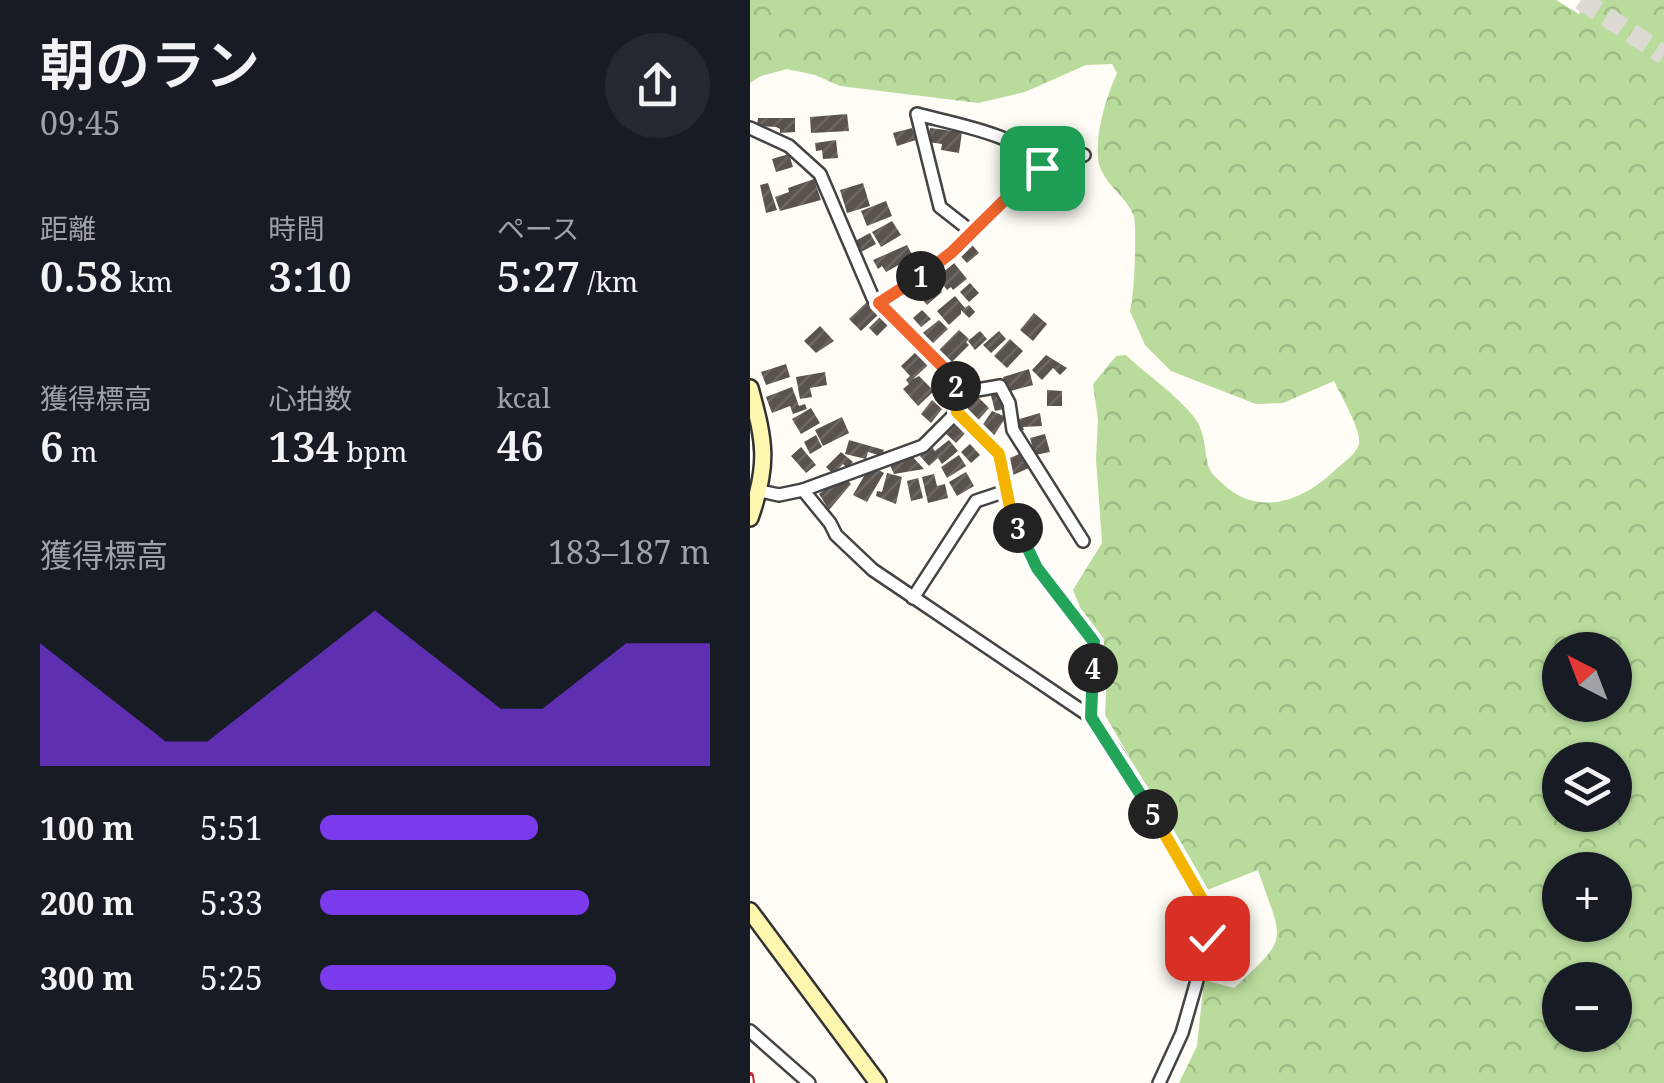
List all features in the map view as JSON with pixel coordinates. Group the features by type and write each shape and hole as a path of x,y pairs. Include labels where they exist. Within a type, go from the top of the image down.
{"main road":[{"path":"750,388 766,456 750,518"},
{"path":"750,911 878,1083"}],"street":[{"path":"972,232 940,207 917,114 1021,146 1034,154 1042,168"},
{"path":"750,128 789,146 820,174 873,298 946,370 960,393 957,412 923,446 803,490 779,495 760,491"},
{"path":"879,303 933,268 1036,169 1084,154"},
{"path":"960,393 1000,386 1006,394 1012,430 1082,542"},
{"path":"957,412 999,454 1011,512 1037,568 1094,642 1091,717"},
{"path":"803,490 836,536 873,570 1091,717 1118,755 1202,899 1207,938 1182,1033 1159,1083"},
{"path":"914,598 976,501 1006,491"},
{"path":"750,1031 809,1083"}],"green space":[{"path":"750,0 1556,0 1579,14 1585,0 1664,0 1664,1083 1179,1083 1197,1046 1204,980 1234,988 1266,957 1277,936 1276,925 1258,870 1202,892 1191,863 1105,715 1107,673 1073,590 1102,543 1093,384 1116,356 1126,355 1194,417 1201,429 1209,468 1224,485 1251,501 1280,501 1321,482 1357,448 1359,438 1354,422 1334,381 1283,403 1256,404 1171,371 1145,345 1130,311 1135,265 1134,217 1103,174 1098,157 1103,114 1117,73 1112,64 1086,65 1025,92 978,103 840,86 787,69 750,83"}],"building":[{"path":"847,114 849,131 811,133 810,117"},
{"path":"758,118 795,118 795,132 780,133 776,127 757,126"},
{"path":"912,128 916,140 897,146 893,133"},
{"path":"930,128 962,132 959,153 941,150 942,144 928,142"},
{"path":"836,140 838,158 823,159 822,150 816,151 815,143"},
{"path":"789,154 793,167 776,172 772,159"},
{"path":"814,179 821,200 780,211 775,197"},
{"path":"768,183 777,210 766,213 760,185"},
{"path":"863,183 870,206 847,213 840,190"},
{"path":"886,201 892,216 867,226 861,211"},
{"path":"892,221 901,235 881,247 872,232"},
{"path":"870,233 876,244 861,252 855,241"},
{"path":"968,240 979,253 967,263 956,251"},
{"path":"907,245 920,270 911,275 904,262 886,272 882,266 878,269 873,260"},
{"path":"954,263 967,279 947,290 937,277"},
{"path":"931,279 942,292 927,305 916,292"},
{"path":"970,283 979,293 969,302 960,292"},
{"path":"955,296 965,308 969,305 975,312 969,318 961,310 949,325 937,311"},
{"path":"867,302 879,314 861,331 849,319"},
{"path":"922,310 931,319 921,327 913,318"},
{"path":"1034,313 1047,324 1033,341 1020,330"},
{"path":"881,316 889,324 877,336 869,328"},
{"path":"939,320 948,329 929,347 919,336"},
{"path":"820,326 834,341 816,353 804,341"},
{"path":"959,330 969,339 969,345 950,364 937,352"},
{"path":"980,331 987,339 975,350 968,341"},
{"path":"999,331 1006,339 991,353 983,345"},
{"path":"1010,339 1023,351 1007,368 994,356"},
{"path":"918,350 940,369 935,373 928,365 913,379 919,376 934,391 918,406 903,389 910,376 901,366"},
{"path":"1046,355 1067,368 1060,375 1053,368 1042,380 1032,370"},
{"path":"786,364 790,377 766,385 761,372"},
{"path":"1029,369 1033,385 1007,392 1003,377"},
{"path":"825,372 827,385 810,388 812,397 800,399 796,377"},
{"path":"792,387 799,406 805,404 807,409 793,414 790,406 772,413 766,397"},
{"path":"1000,389 1005,409 995,411 990,392"},
{"path":"1047,390 1062,391 1062,406 1047,406"},
{"path":"977,396 989,408 973,426 960,414"},
{"path":"932,400 942,409 931,423 921,414"},
{"path":"811,408 820,423 801,434 792,419"},
{"path":"992,411 1006,417 991,440 978,432"},
{"path":"1040,413 1042,426 1015,431 1013,421"},
{"path":"842,417 849,433 823,446 815,430"},
{"path":"957,417 970,428 956,443 944,432"},
{"path":"1045,434 1050,452 1035,455 1030,438"},
{"path":"816,435 822,447 810,454 804,442"},
{"path":"849,440 884,450 882,456 868,452 866,459 845,454"},
{"path":"949,440 958,451 942,464 938,458 929,466 920,456 931,446 935,451"},
{"path":"970,444 980,455 971,463 961,452"},
{"path":"801,447 816,465 806,473 791,456"},
{"path":"841,452 853,462 847,468 843,464 833,474 826,467"},
{"path":"1024,452 1031,467 1011,476 1005,460"},
{"path":"911,455 924,469 894,474 889,463"},
{"path":"959,455 966,466 947,478 941,467"},
{"path":"874,467 884,473 867,502 853,495 867,471 870,473"},
{"path":"966,472 974,486 957,496 949,482"},
{"path":"887,473 902,477 896,504 876,496 877,491 882,492"},
{"path":"934,474 937,486 945,484 948,498 928,503 922,477"},
{"path":"844,476 851,484 829,510 819,494"},
{"path":"918,478 923,498 911,501 907,481"}],"tunnel":[{"path":"1581,0 1664,55"}],"railway":[{"path":"750,1076 751,1083"}],"route":[{"path":"1042,168 1036,169 933,268 879,303 946,370 960,393 957,412 999,454 1011,512 1037,568 1094,642 1091,717 1118,755 1202,899 1207,938"}]}
